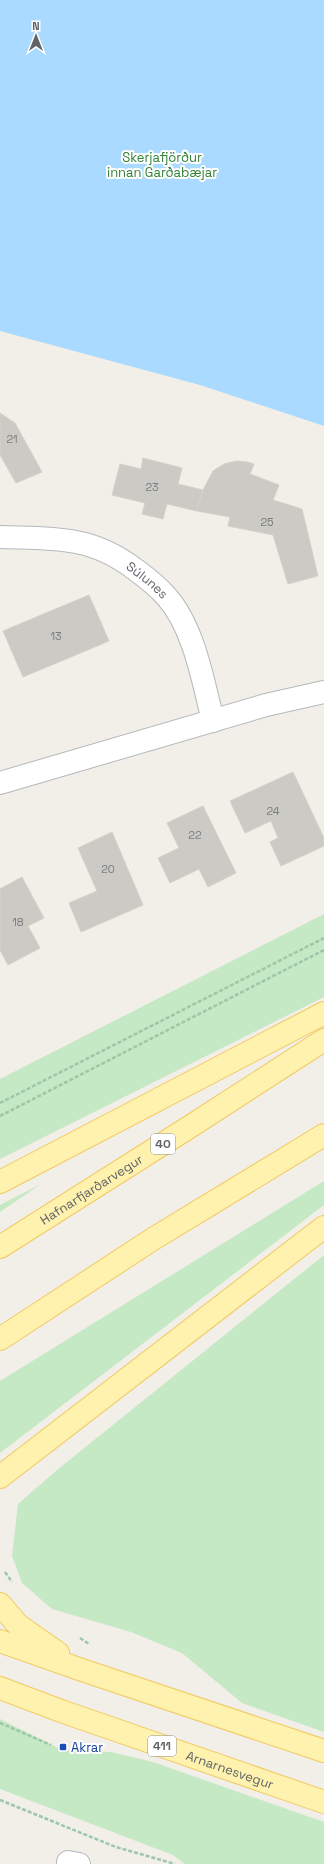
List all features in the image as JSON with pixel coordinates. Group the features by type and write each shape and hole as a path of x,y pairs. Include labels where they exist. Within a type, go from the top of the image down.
{"main road":[{"path":"0,1182 324,1013"},
{"name":"Hafnarfjarðarvegur","path":"0,1247 192,1126 324,1040"},
{"path":"0,1339 153,1238 324,1135"},
{"path":"0,1478 324,1227"},
{"path":"0,1604 18,1625 82,1670"},
{"path":"0,1641 324,1751"},
{"name":"Arnarnesvegur","path":"0,1688 61,1711 324,1802"}],"street":[{"name":"Súlunes","path":"0,537 57,539 99,548 124,561 150,581 167,597 179,615 188,635 201,673 213,720"},
{"path":"0,783 266,705 324,692"}],"path":[{"path":"0,1104 324,938"},
{"path":"0,1116 324,950"},
{"path":"0,1723 51,1745"},
{"path":"0,1800 116,1847 175,1864"}],"green space":[{"path":"324,914 324,997 0,1159 0,1079"},
{"path":"324,1181 324,1205 0,1453 0,1381"},
{"path":"41,1184 0,1212 0,1205"},
{"path":"324,1255 324,1732 242,1703 182,1653 131,1632 52,1609 22,1583 12,1556 18,1504 57,1470"},
{"path":"0,1719 62,1750 111,1752 153,1762 324,1822 324,1864 185,1864 173,1855 0,1789"}],"water":[{"name":"Skerjafjörður innan Garðabæjar","path":"0,0 324,0 324,426 200,385 0,331"}],"building":[{"path":"0,413 15,423 42,472 16,483 0,455"},
{"path":"143,458 182,468 178,484 203,490 197,511 167,504 163,519 142,514 145,503 112,495 120,464 141,469"},
{"path":"237,461 254,464 250,474 279,485 273,500 302,509 318,576 288,584 273,535 228,526 230,517 197,511 203,490 213,471 224,464"},
{"path":"89,595 109,641 23,677 3,631"},
{"path":"293,772 324,838 324,846 281,866 270,842 278,838 271,821 245,833 230,801"},
{"path":"203,806 236,873 208,887 199,869 170,883 158,858 179,848 167,823"},
{"path":"112,832 143,905 81,932 69,903 97,891 78,848"},
{"path":"22,877 44,918 28,926 40,948 8,965 0,950 0,889"}],"place":[{"name":"Akrar","path":"63,1747"}]}
